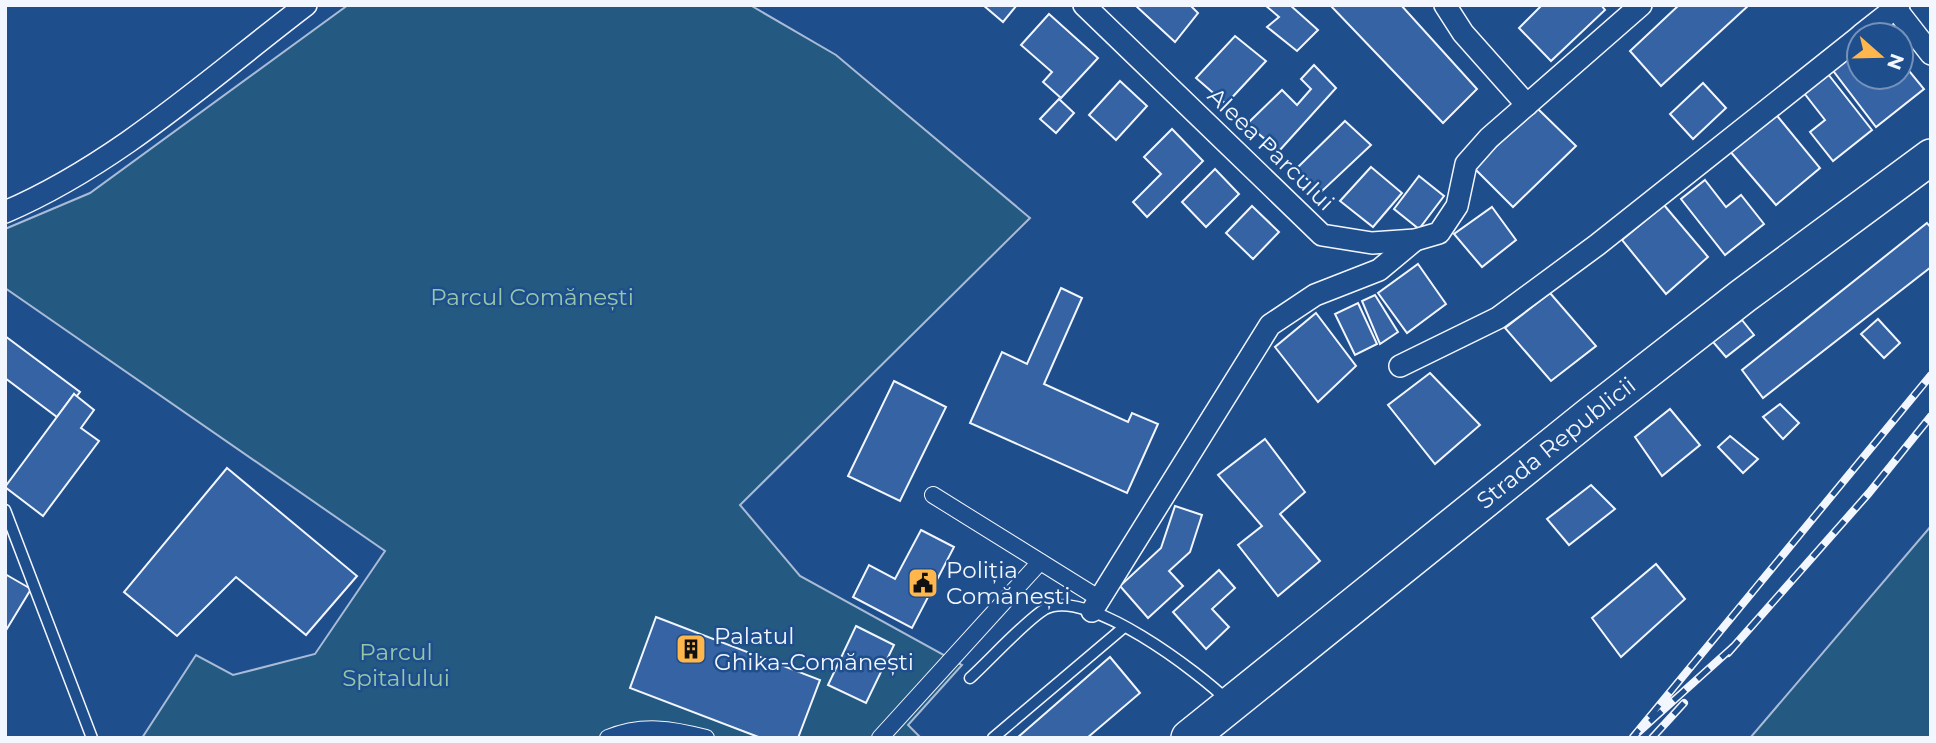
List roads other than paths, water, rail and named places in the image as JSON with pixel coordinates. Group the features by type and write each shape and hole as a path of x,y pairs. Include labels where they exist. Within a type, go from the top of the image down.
{"main road":[{"name":"Strada Republicii","path":"1189,738 1589,416 1743,296 1931,157"}],"street":[{"path":"5,212 43,196 95,166 306,5"},
{"name":"Aleea Parcului","path":"1084,5 1322,235 1372,243 1416,240 1439,233 1457,206 1466,164 1489,138 1635,7"},
{"path":"1445,5 1463,33 1527,105"},
{"path":"1879,21 1897,7 1931,54"},
{"path":"1400,366 1498,318 1597,245 1845,48"},
{"path":"933,495 1040,562 1096,605 1270,325 1315,295 1379,270 1416,240"},
{"path":"880,738 1040,562"},
{"path":"608,738 625,731 668,728 706,738"}],"lane":[{"path":"5,510 92,738"},
{"path":"970,678 1046,609 1066,604 1096,605 1123,628 1205,678 1231,705"},
{"path":"993,738 1123,628"}],"railway":[{"path":"1733,647 1633,737 1931,375"},
{"path":"1728,653 1869,493 1931,416"},
{"path":"1652,738 1684,703"}],"place":[{"name":"Poliția Comănești","path":"923,583"},
{"name":"Palatul Ghika-Comănești","path":"691,649"}],"park label":[{"name":"Parcul Comănești","path":"532,297"},
{"name":"Parcul Spitalului","path":"396,665"}]}
